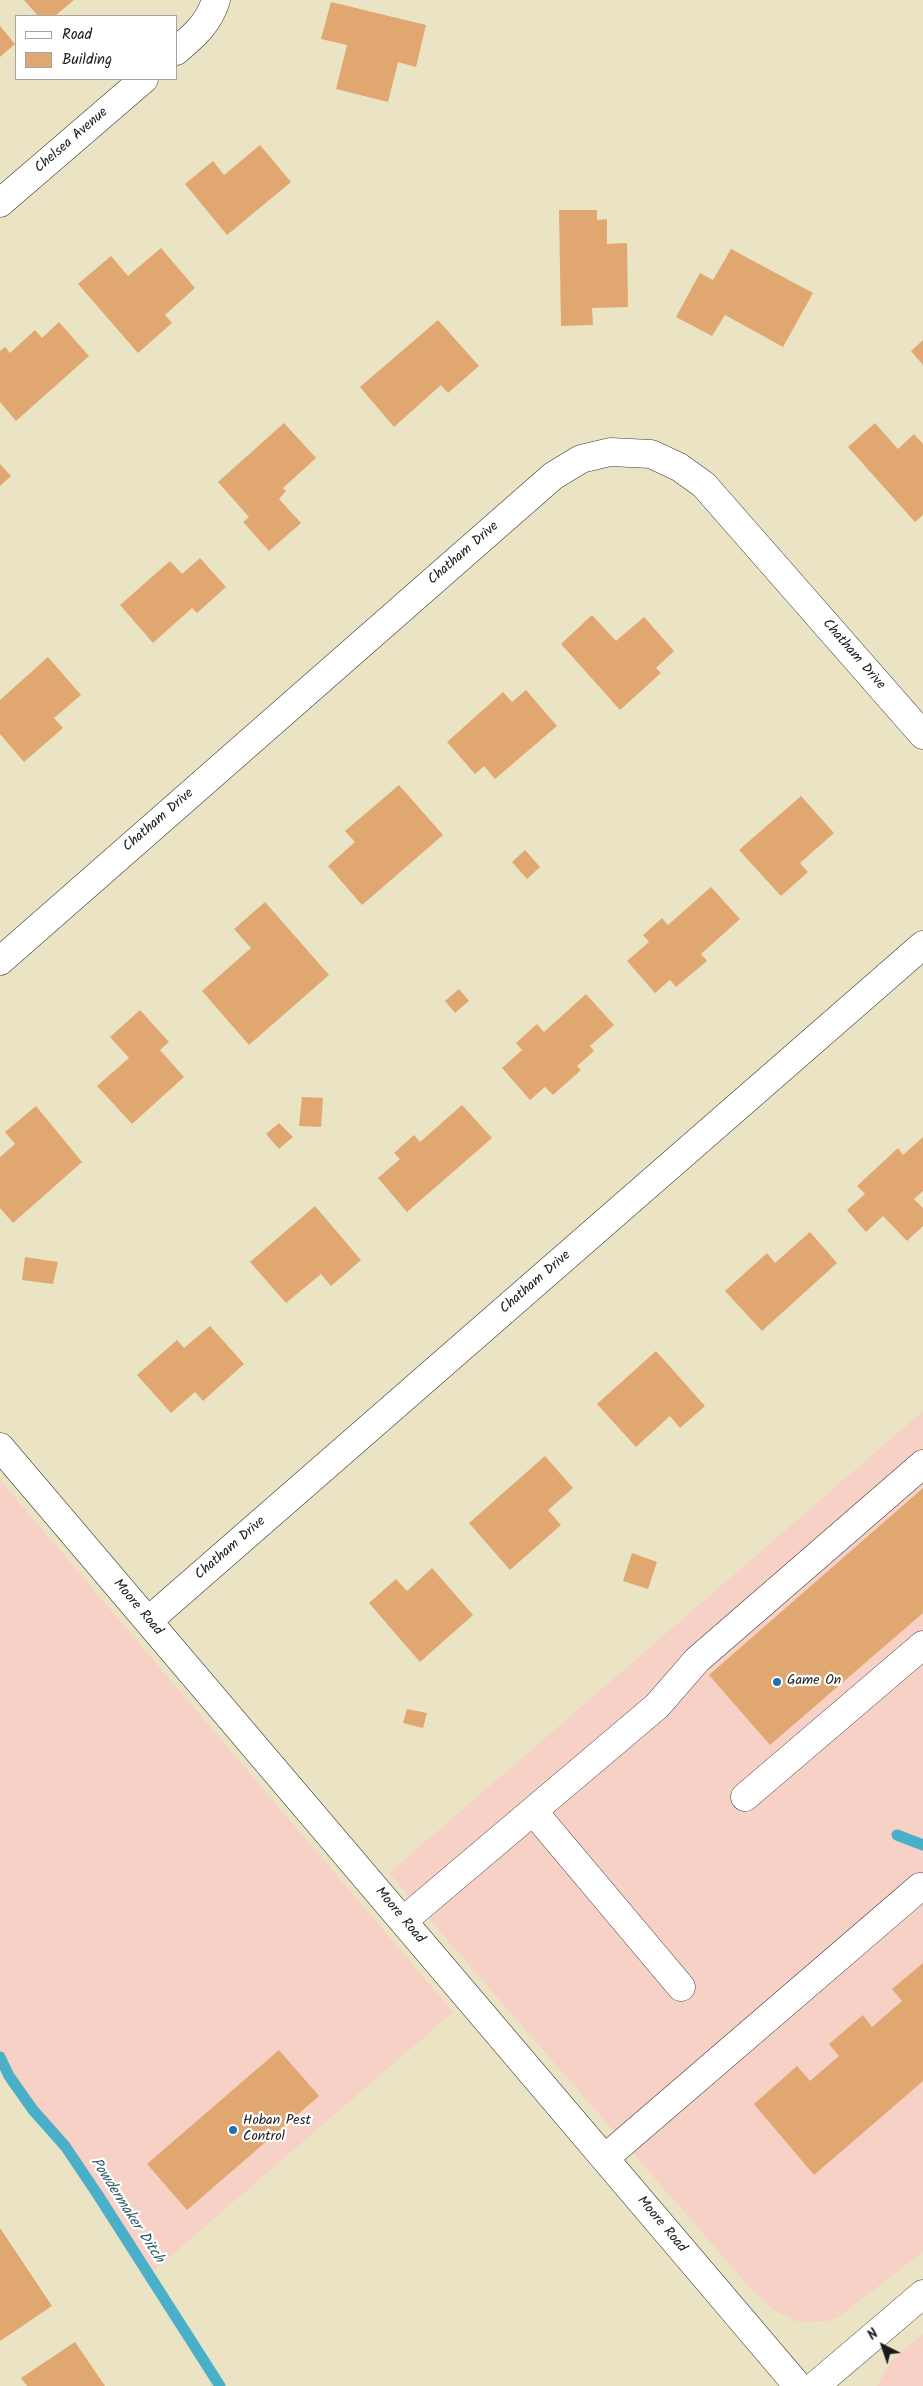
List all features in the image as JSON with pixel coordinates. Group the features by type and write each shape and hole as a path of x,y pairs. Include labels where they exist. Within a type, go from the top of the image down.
{"street":[{"path":"178,49 201,30 213,10 216,0"},
{"name":"Chelsea Avenue","path":"0,203 143,80"},
{"name":"Chatham Drive","path":"0,961 553,476 581,459 596,455 610,452 651,454 679,467 704,485 923,735"},
{"name":"Chatham Drive","path":"148,1621 923,945"},
{"name":"Moore Road","path":"0,1447 798,2386"},
{"path":"403,1921 657,1706 697,1660 923,1464"},
{"path":"745,1797 923,1646"},
{"path":"533,1811 681,1988"},
{"path":"605,2158 920,1887"},
{"path":"815,2386 923,2294"}],"shaded area":[{"path":"923,1411 923,2252 840,2316 828,2321 796,2321 775,2311 753,2291 389,1873"},
{"path":"0,1480 453,2012 150,2274 65,2146 33,2110 9,2076 0,2057"},
{"path":"923,2334 923,2386 877,2386 891,2361"}],"building":[{"path":"24,0 74,0 56,15 37,15"},
{"path":"331,2 426,25 416,67 398,62 388,102 336,89 347,45 321,39"},
{"path":"0,26 15,44 0,57"},
{"path":"260,145 291,182 227,235 185,184 213,161 224,175"},
{"path":"559,210 597,210 597,220 607,219 607,244 627,243 628,307 592,308 593,325 561,326"},
{"path":"161,248 195,288 165,315 172,323 138,353 78,284 111,256 128,276"},
{"path":"731,249 813,293 783,347 725,315 712,336 676,317 700,273 713,280"},
{"path":"438,320 479,366 448,393 441,385 394,427 360,387"},
{"path":"59,322 89,356 16,421 0,402 0,351 5,347 10,353 35,330 42,338"},
{"path":"923,340 923,365 911,351"},
{"path":"284,423 316,458 283,488 286,491 279,499 301,523 269,551 243,522 249,517 218,482"},
{"path":"875,423 898,449 914,434 923,444 923,515 915,522 848,447"},
{"path":"0,464 11,476 0,486"},
{"path":"200,558 226,587 197,613 192,608 153,643 120,605 170,561 182,574"},
{"path":"592,615 616,641 644,617 674,651 656,668 661,673 620,710 561,644"},
{"path":"48,657 81,695 54,718 63,728 24,762 0,734 0,700"},
{"path":"526,690 557,726 495,779 484,766 475,774 447,742 503,692 512,702"},
{"path":"399,785 443,835 362,905 328,866 355,842 345,831"},
{"path":"801,796 834,833 800,863 808,872 781,896 739,850"},
{"path":"525,850 540,867 527,879 512,862"},
{"path":"711,887 740,919 701,954 707,961 676,987 670,980 655,993 627,961 649,942 643,935 662,918 668,925"},
{"path":"265,902 329,975 249,1045 202,991 251,948 234,929"},
{"path":"459,989 469,1001 455,1013 445,1001"},
{"path":"586,994 614,1025 590,1046 594,1051 577,1066 581,1070 553,1095 545,1087 530,1100 502,1068 522,1050 516,1043 537,1024 544,1032"},
{"path":"140,1010 169,1042 160,1050 184,1077 132,1124 97,1086 129,1058 110,1037"},
{"path":"302,1097 323,1098 321,1127 299,1126"},
{"path":"462,1105 492,1138 407,1212 378,1178 400,1159 394,1153 414,1135 420,1142"},
{"path":"36,1106 82,1162 13,1223 0,1208 0,1157 15,1144 5,1132"},
{"path":"279,1123 293,1137 279,1149 266,1134"},
{"path":"923,1137 923,1191 914,1199 923,1208 923,1226 907,1241 883,1216 866,1232 847,1210 865,1194 857,1186 898,1148 903,1155"},
{"path":"315,1206 361,1260 331,1286 321,1274 286,1303 250,1262"},
{"path":"810,1232 837,1263 762,1331 725,1291 767,1253 775,1263"},
{"path":"25,1257 58,1262 53,1284 22,1280"},
{"path":"210,1326 244,1364 203,1401 195,1392 171,1413 137,1375 177,1340 184,1348"},
{"path":"656,1351 705,1406 680,1428 670,1416 636,1447 597,1404"},
{"path":"545,1456 573,1488 548,1510 561,1525 510,1570 469,1523"},
{"path":"923,1488 923,1613 770,1745 709,1675"},
{"path":"632,1553 657,1562 648,1589 623,1581"},
{"path":"432,1568 473,1615 420,1662 369,1603 396,1579 407,1591"},
{"path":"407,1709 427,1713 423,1728 403,1723"},
{"path":"923,1963 923,2081 814,2175 754,2104 797,2066 810,2081 839,2056 829,2044 863,2015 872,2027 902,2001 892,1989"},
{"name":"Hoban Pest Control","path":"279,2050 319,2096 187,2210 147,2164"},
{"path":"0,2228 52,2306 0,2341"},
{"path":"75,2342 105,2386 27,2386 21,2378"}],"waterway":[{"path":"897,1835 923,1845"},
{"name":"Powdermaker Ditch","path":"0,2057 9,2076 33,2110 65,2146 98,2195 220,2386"}],"place":[{"name":"Game On","path":"777,1682"},
{"name":"Hoban Pest Control","path":"233,2130"}]}
